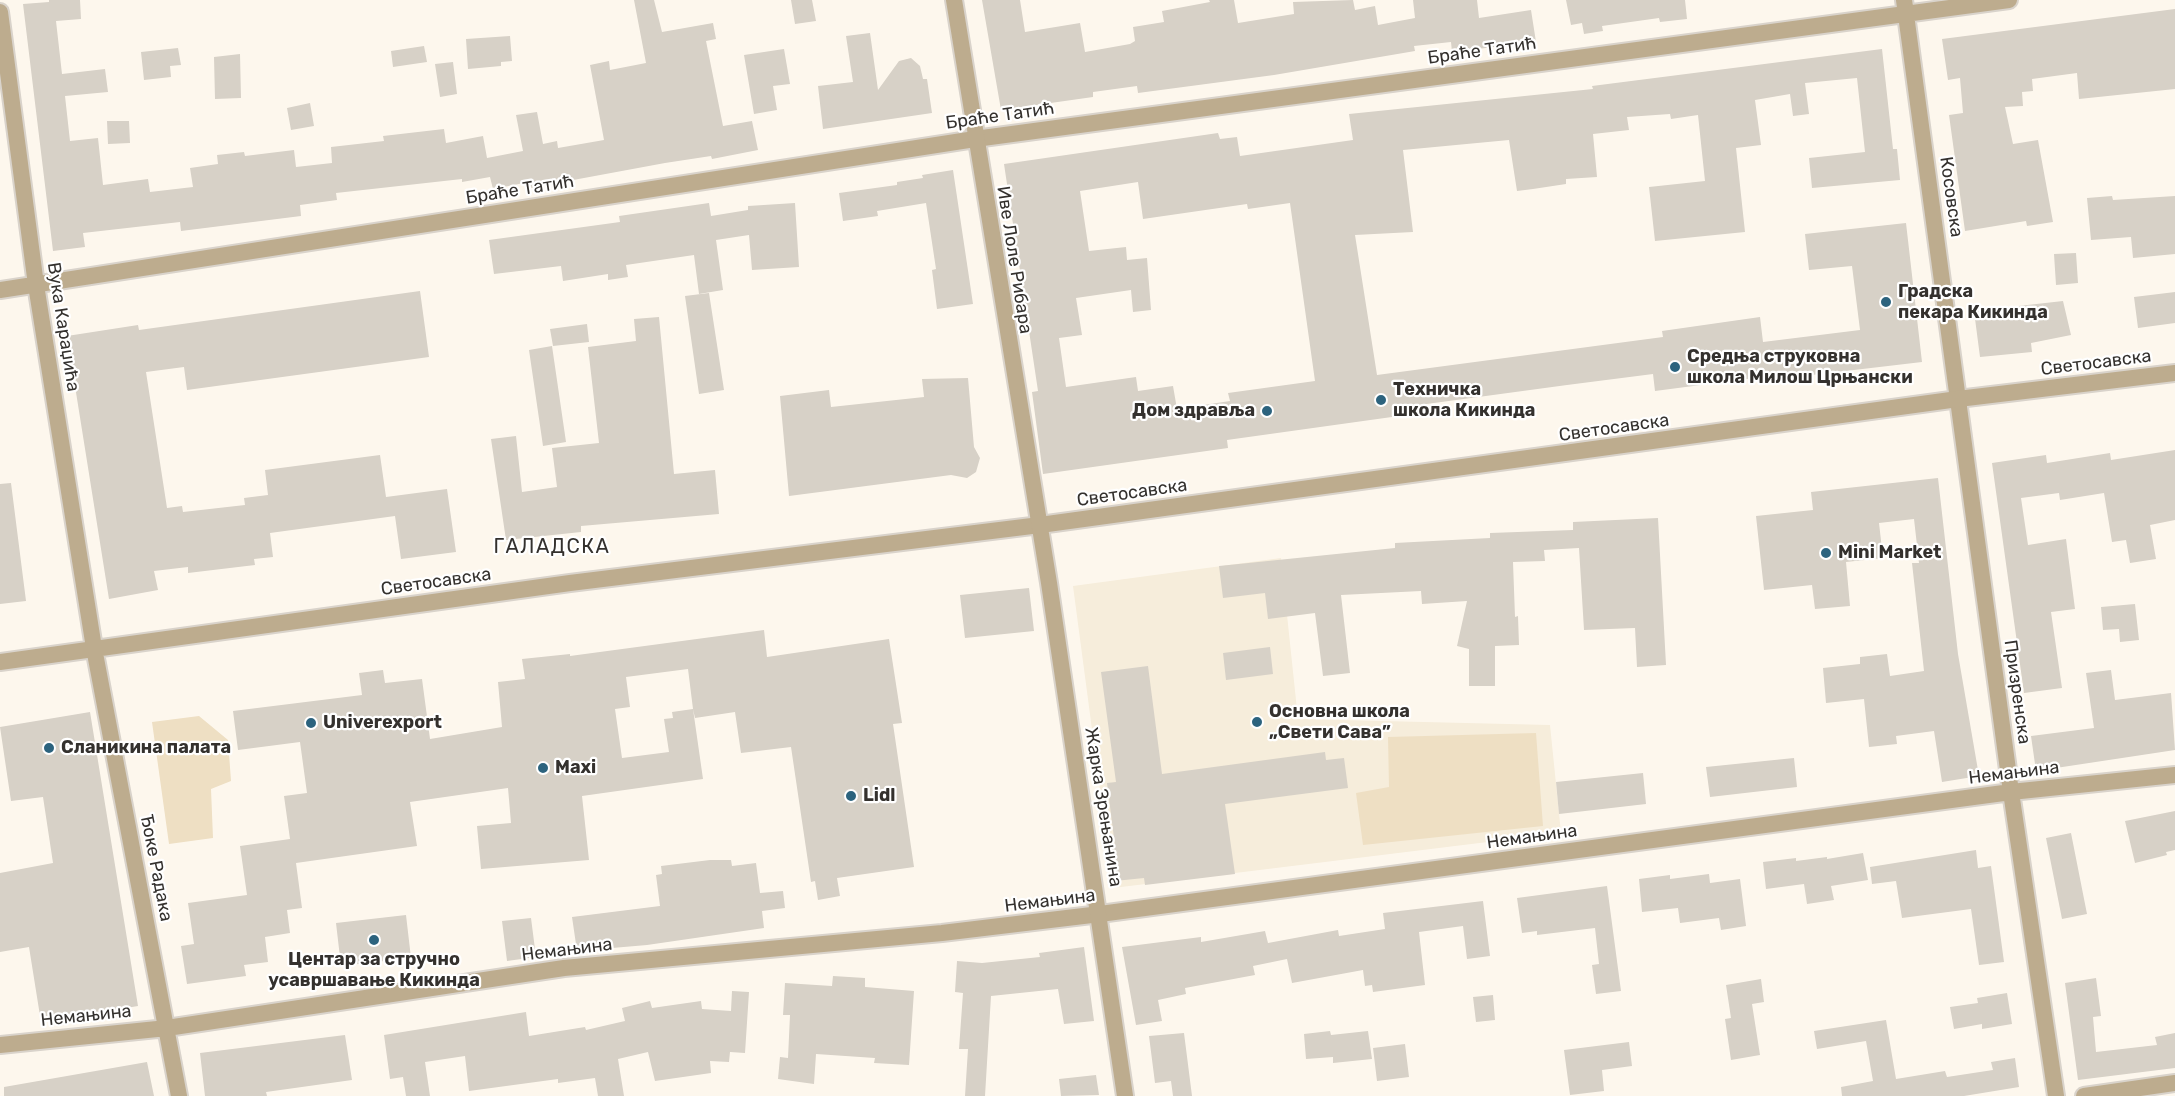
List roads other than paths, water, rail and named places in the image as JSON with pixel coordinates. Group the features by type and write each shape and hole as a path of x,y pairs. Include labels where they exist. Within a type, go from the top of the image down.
{"street":[{"name":"Иве Лоле Рибара","path":"954,0 1040,525"},
{"name":"Браће Татић","path":"0,290 975,139 1906,7 2009,0"},
{"name":"Косовска","path":"1906,7 1958,399"},
{"name":"Вука Караџића","path":"0,12 36,285 94,648"},
{"name":"Светосавска","path":"0,662 570,583 1040,525 1958,399 2175,373"},
{"name":"Призренска","path":"1958,399 2011,792 2056,1096"},
{"name":"Жарка Зрењанина","path":"1040,525 1100,914 1125,1096"},
{"name":"Ђоке Радака","path":"94,648 179,1096"},
{"name":"Немањина","path":"0,1045 166,1028 564,968 942,933 1100,914 2011,792 2175,775"},
{"path":"2084,1096 2175,1083"}],"place":[{"name":"Градска пекара Кикинда","path":"1886,302"},
{"name":"Средња струковна школа Милош Црњански","path":"1675,367"},
{"name":"Техничка школа Кикинда","path":"1381,400"},
{"name":"Дом здравља","path":"1267,411"},
{"name":"Mini Market","path":"1826,553"},
{"name":"Основна школа „Свети Сава”","path":"1257,722"},
{"name":"Univerexport","path":"311,723"},
{"name":"Сланикина палата","path":"49,748"},
{"name":"Maxi","path":"543,768"},
{"name":"Lidl","path":"851,796"},
{"name":"Центар за стручно усавршавање Кикинда","path":"374,940"}],"district":[{"name":"ГАЛАДСКА","path":"552,547"}]}
